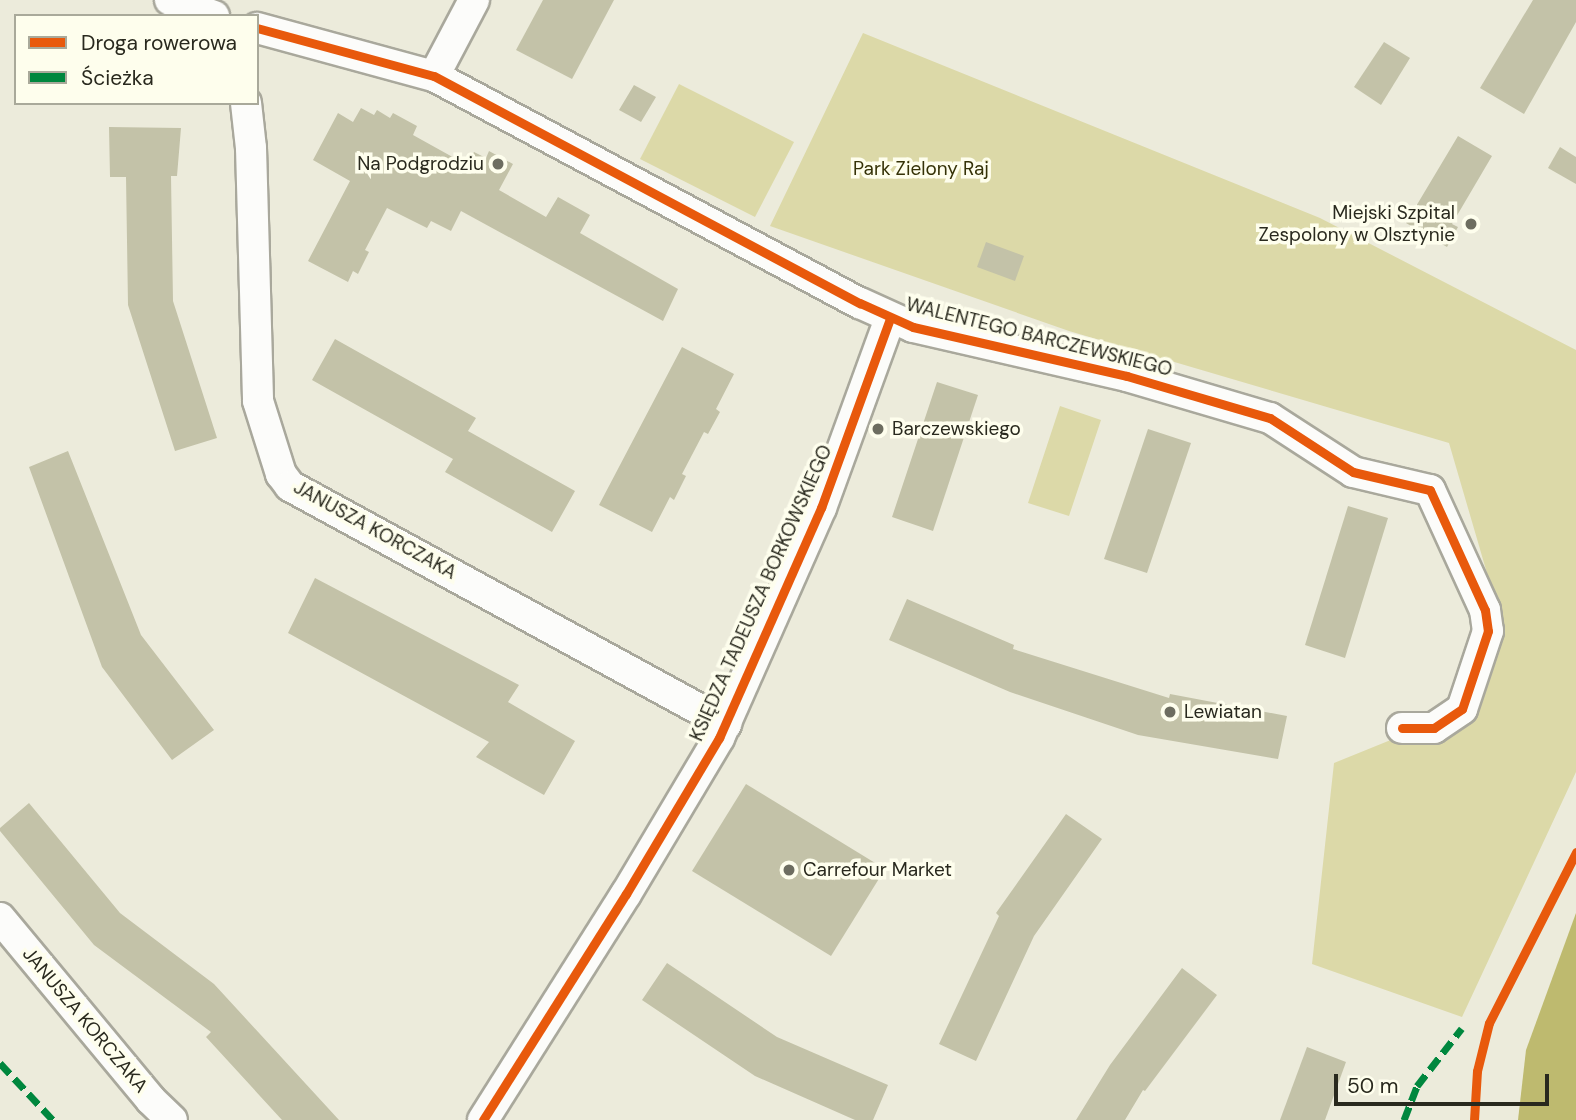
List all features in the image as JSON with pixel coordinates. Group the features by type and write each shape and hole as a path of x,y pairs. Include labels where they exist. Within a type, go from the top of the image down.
{"street":[{"path":"170,0 208,14"},
{"path":"434,76 474,0"},
{"name":"WALENTEGO BARCZEWSKIEGO","path":"259,29 434,76 890,318 913,327 1127,376 1270,418 1353,472 1430,490 1485,610 1488,631 1462,709 1434,728 1402,728"},
{"name":"JANUSZA KORCZAKA","path":"246,105 251,148 258,401 281,474 290,486 726,724"},
{"name":"KSIĘDZA TADEUSZA BORKOWSKIEGO","path":"483,1120 626,894 726,724 821,508 890,318"},
{"name":"JANUSZA KORCZAKA","path":"0,918 151,1100 172,1120"}],"green space":[{"name":"Park Zielony Raj","path":"863,33 1320,218 1576,350 1576,772 1462,1017 1312,964 1334,763 1477,705 1496,604 1449,443 1069,331 770,226"},
{"path":"679,84 794,142 755,217 640,159"},
{"path":"1060,406 1101,420 1069,516 1028,503"}],"shaded area":[{"path":"1576,913 1576,1120 1518,1120 1526,1050"}],"building":[{"path":"543,0 614,0 572,79 516,50"},
{"path":"1533,0 1576,0 1576,22 1524,114 1480,88"},
{"path":"1384,42 1410,58 1381,105 1354,87"},
{"path":"634,85 656,97 641,122 619,110"},
{"path":"361,108 374,115 377,110 390,118 393,113 417,126 413,135 467,165 474,152 486,158 489,151 513,164 499,190 546,217 558,197 590,215 580,233 678,289 663,321 461,211 451,231 431,221 427,228 387,208 365,250 369,252 358,274 353,271 348,282 308,261 350,181 313,160 338,113 353,122"},
{"path":"109,127 181,128 177,176 171,176 173,301 217,438 175,451 128,305 126,177 110,177"},
{"path":"1458,136 1492,156 1452,224 1458,227 1447,247 1406,223"},
{"path":"1560,147 1576,157 1576,184 1548,168"},
{"path":"986,242 1024,256 1015,281 977,267"},
{"path":"335,339 476,418 468,431 575,491 552,532 445,472 453,459 312,380"},
{"path":"682,347 734,374 716,409 720,412 708,434 704,432 682,474 686,476 674,500 670,497 652,532 599,505"},
{"path":"937,382 978,395 933,531 892,517"},
{"path":"1148,429 1191,443 1147,573 1104,559"},
{"path":"68,451 141,635 214,730 172,760 102,667 29,467"},
{"path":"1348,506 1388,518 1345,658 1305,645"},
{"path":"315,578 519,685 508,702 575,741 544,795 476,757 489,742 288,633"},
{"path":"907,599 1014,645 1013,649 1169,698 1170,694 1287,716 1278,759 1138,735 1010,692 889,640"},
{"name":"Carrefour Market","path":"746,784 885,869 831,956 692,871"},
{"path":"29,803 120,913 214,984 339,1120 282,1120 206,1037 211,1032 94,945 0,831 0,828"},
{"path":"1066,814 1102,839 1034,936 976,1061 939,1044 999,916 996,913"},
{"path":"667,963 777,1037 888,1085 873,1120 855,1120 755,1076 642,1000"},
{"path":"1182,968 1217,995 1145,1091 1143,1090 1125,1120 1076,1120 1110,1065"},
{"path":"1307,1047 1346,1062 1325,1120 1280,1120"}],"marked path":[{"path":"1404,1120 1417,1086 1462,1028"},
{"path":"0,1063 53,1120"}],"cycle path":[{"path":"259,29 434,76 860,303 913,327 1127,376 1270,418 1353,472 1430,490 1485,610 1488,631 1462,709 1434,728 1402,728"},
{"path":"483,1120 626,894 719,738 821,508 890,318"},
{"path":"1474,1120 1477,1071 1489,1023 1576,852"}],"place":[{"name":"Na Podgrodziu","path":"498,164"},
{"name":"Miejski Szpital Zespolony w Olsztynie","path":"1471,224"},
{"name":"Barczewskiego","path":"878,429"},
{"name":"Lewiatan","path":"1170,712"},
{"name":"Carrefour Market","path":"789,870"}]}
